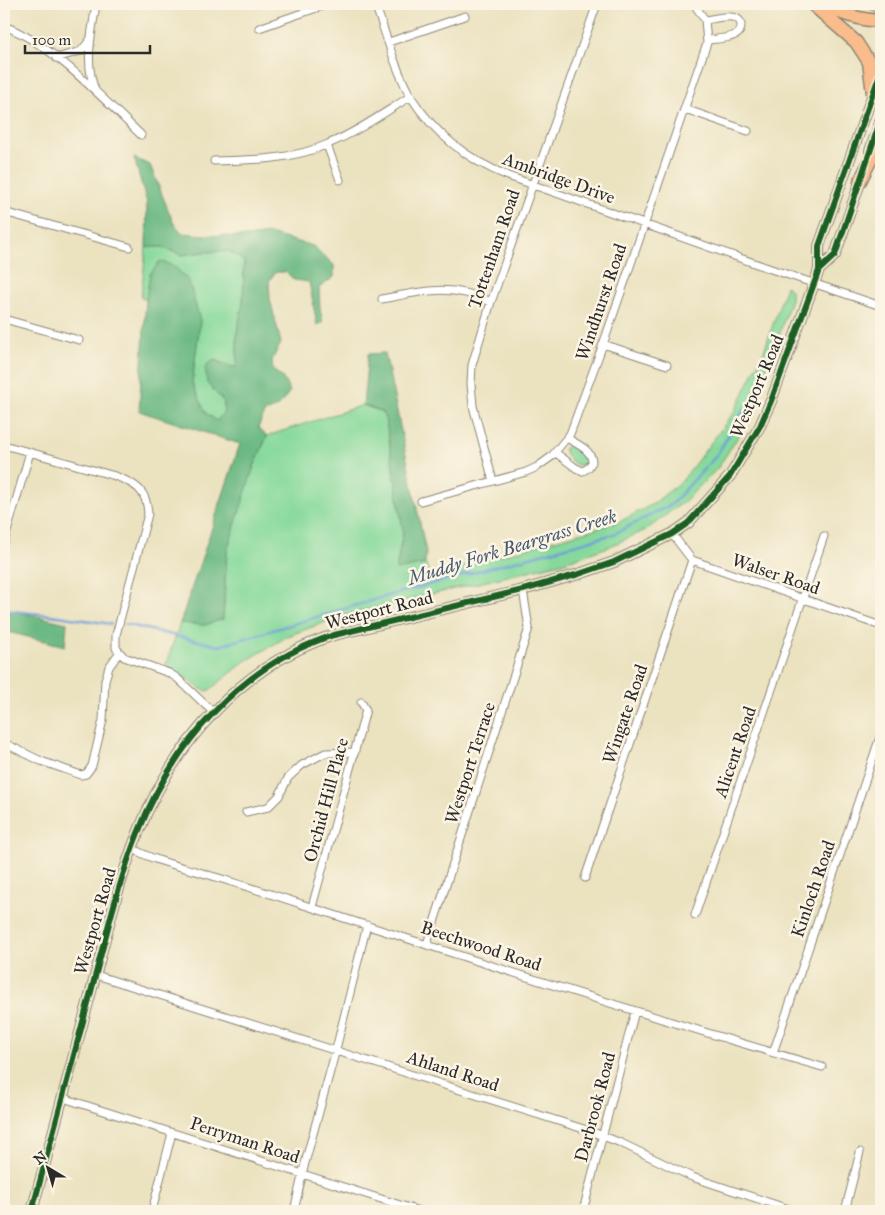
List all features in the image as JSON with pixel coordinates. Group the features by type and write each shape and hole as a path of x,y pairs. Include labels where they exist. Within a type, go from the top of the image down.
{"highway":[{"path":"812,4 856,42 869,62 873,93"},
{"path":"820,4 844,15 881,21"},
{"path":"875,4 881,8"},
{"path":"860,182 881,139"}],"main road":[{"name":"Westport Road","path":"32,1211 96,975 102,946 132,848 146,814 166,776 182,752 229,696 269,664 317,642 334,635 523,590 614,562 672,534 688,523 730,476 750,444 771,402 819,270 819,246 881,71"},
{"name":"Westport Road","path":"819,270 835,255 881,119"}],"street":[{"path":"96,4 90,68 91,80 96,93"},
{"path":"259,28 328,4"},
{"name":"Ambridge Drive","path":"375,4 397,66 411,96 436,128 462,150 494,170 532,185 881,306"},
{"name":"Tottenham Road","path":"493,481 475,415 471,384 475,348 597,4"},
{"path":"694,4 705,20 733,17 738,19 741,25 740,31 736,35 707,40"},
{"path":"389,42 465,16"},
{"name":"Windhurst Road","path":"421,501 526,472 537,467 556,453 567,438 603,344 685,109 707,40 705,20"},
{"path":"4,26 32,39 56,58 141,135"},
{"path":"56,58 81,51 92,37"},
{"path":"214,161 270,159 297,154 327,145 411,96"},
{"path":"685,109 748,131"},
{"path":"327,145 340,180"},
{"path":"4,212 129,247"},
{"path":"382,298 446,289 462,291 490,302"},
{"path":"4,319 79,340"},
{"path":"603,344 667,365"},
{"path":"556,453 572,465 583,470 588,468 592,462 589,452 567,438"},
{"path":"4,445 129,482 140,490 145,498 148,514 115,645 119,653 124,657 169,673 177,678 214,713"},
{"path":"4,542 30,452"},
{"path":"672,534 692,560"},
{"name":"Alicent Road","path":"695,915 824,536"},
{"name":"Walser Road","path":"692,560 881,626"},
{"name":"Wingate Road","path":"585,878 692,560"},
{"name":"Westport Terrace","path":"427,944 529,628 523,590"},
{"path":"4,743 41,761 81,776 86,774 92,766 103,720 105,680 109,667 119,653"},
{"name":"Orchid Hill Place","path":"312,908 366,710 361,702"},
{"name":"Kinloch Road","path":"773,1054 881,734"},
{"path":"246,812 268,807 279,796 288,778 302,765 325,753 355,752"},
{"name":"Beechwood Road","path":"132,848 177,865 635,1011 773,1054 822,1067"},
{"path":"294,1211 367,925"},
{"name":"Ahland Road","path":"96,975 603,1136 692,1177 795,1211"},
{"name":"Darbrook Road","path":"583,1211 635,1011"},
{"name":"Perryman Road","path":"62,1098 419,1211"},
{"path":"152,1211 172,1133"},
{"path":"845,1211 860,1152"}],"green space":[{"path":"134,158 150,165 173,222 182,233 245,237 269,234 313,246 334,265 334,277 319,288 320,310 323,322 317,325 309,282 294,280 286,272 276,272 269,281 270,299 281,343 272,360 273,370 282,377 290,391 279,406 264,413 258,428 267,436 253,469 227,551 223,619 205,625 180,623 240,444 139,411 146,299 150,274 160,261 174,266 189,281 200,321 192,383 206,413 217,421 224,411 224,402 207,383 205,366 214,360 237,367 237,332 243,303 244,261 229,251 182,255 162,247 146,247 147,203"},
{"path":"146,247 162,247 182,255 229,251 244,261 243,303 237,332 237,367 214,360 207,383 224,401 224,411 217,421 206,414 192,383 200,321 150,274 146,299 141,298"},
{"path":"786,286 791,290 791,299 765,377 743,429 717,469 686,500 646,530 608,547 565,562 339,617 288,636 246,661 208,691 201,689 183,676 165,667 180,623 205,625 223,619 227,551 240,505 267,436 363,405 382,412 386,421 403,531 396,570 425,564 431,575 619,522 653,504 682,481 735,411 764,351"},
{"path":"385,353 426,552 425,564 396,570 403,531 386,421 382,412 363,405 368,354"},
{"path":"570,445 587,455 589,462 586,465 578,465 567,457 564,449"},
{"path":"4,609 67,623 65,646 4,631"}],"waterway":[{"name":"Muddy Fork Beargrass Creek","path":"125,624 219,646 394,594 614,534 672,504 716,456 744,410"},
{"name":"Muddy Fork Beargrass Creek","path":"4,610 111,624"}],"cycle path":[{"path":"32,1211 124,871 153,800 170,769 191,739 241,687 269,666 301,648 334,635 523,590 579,574 614,562 672,534 688,523 730,476 760,426 771,401 819,270 819,246 881,71"},
{"path":"819,270 835,255 881,119"}]}
